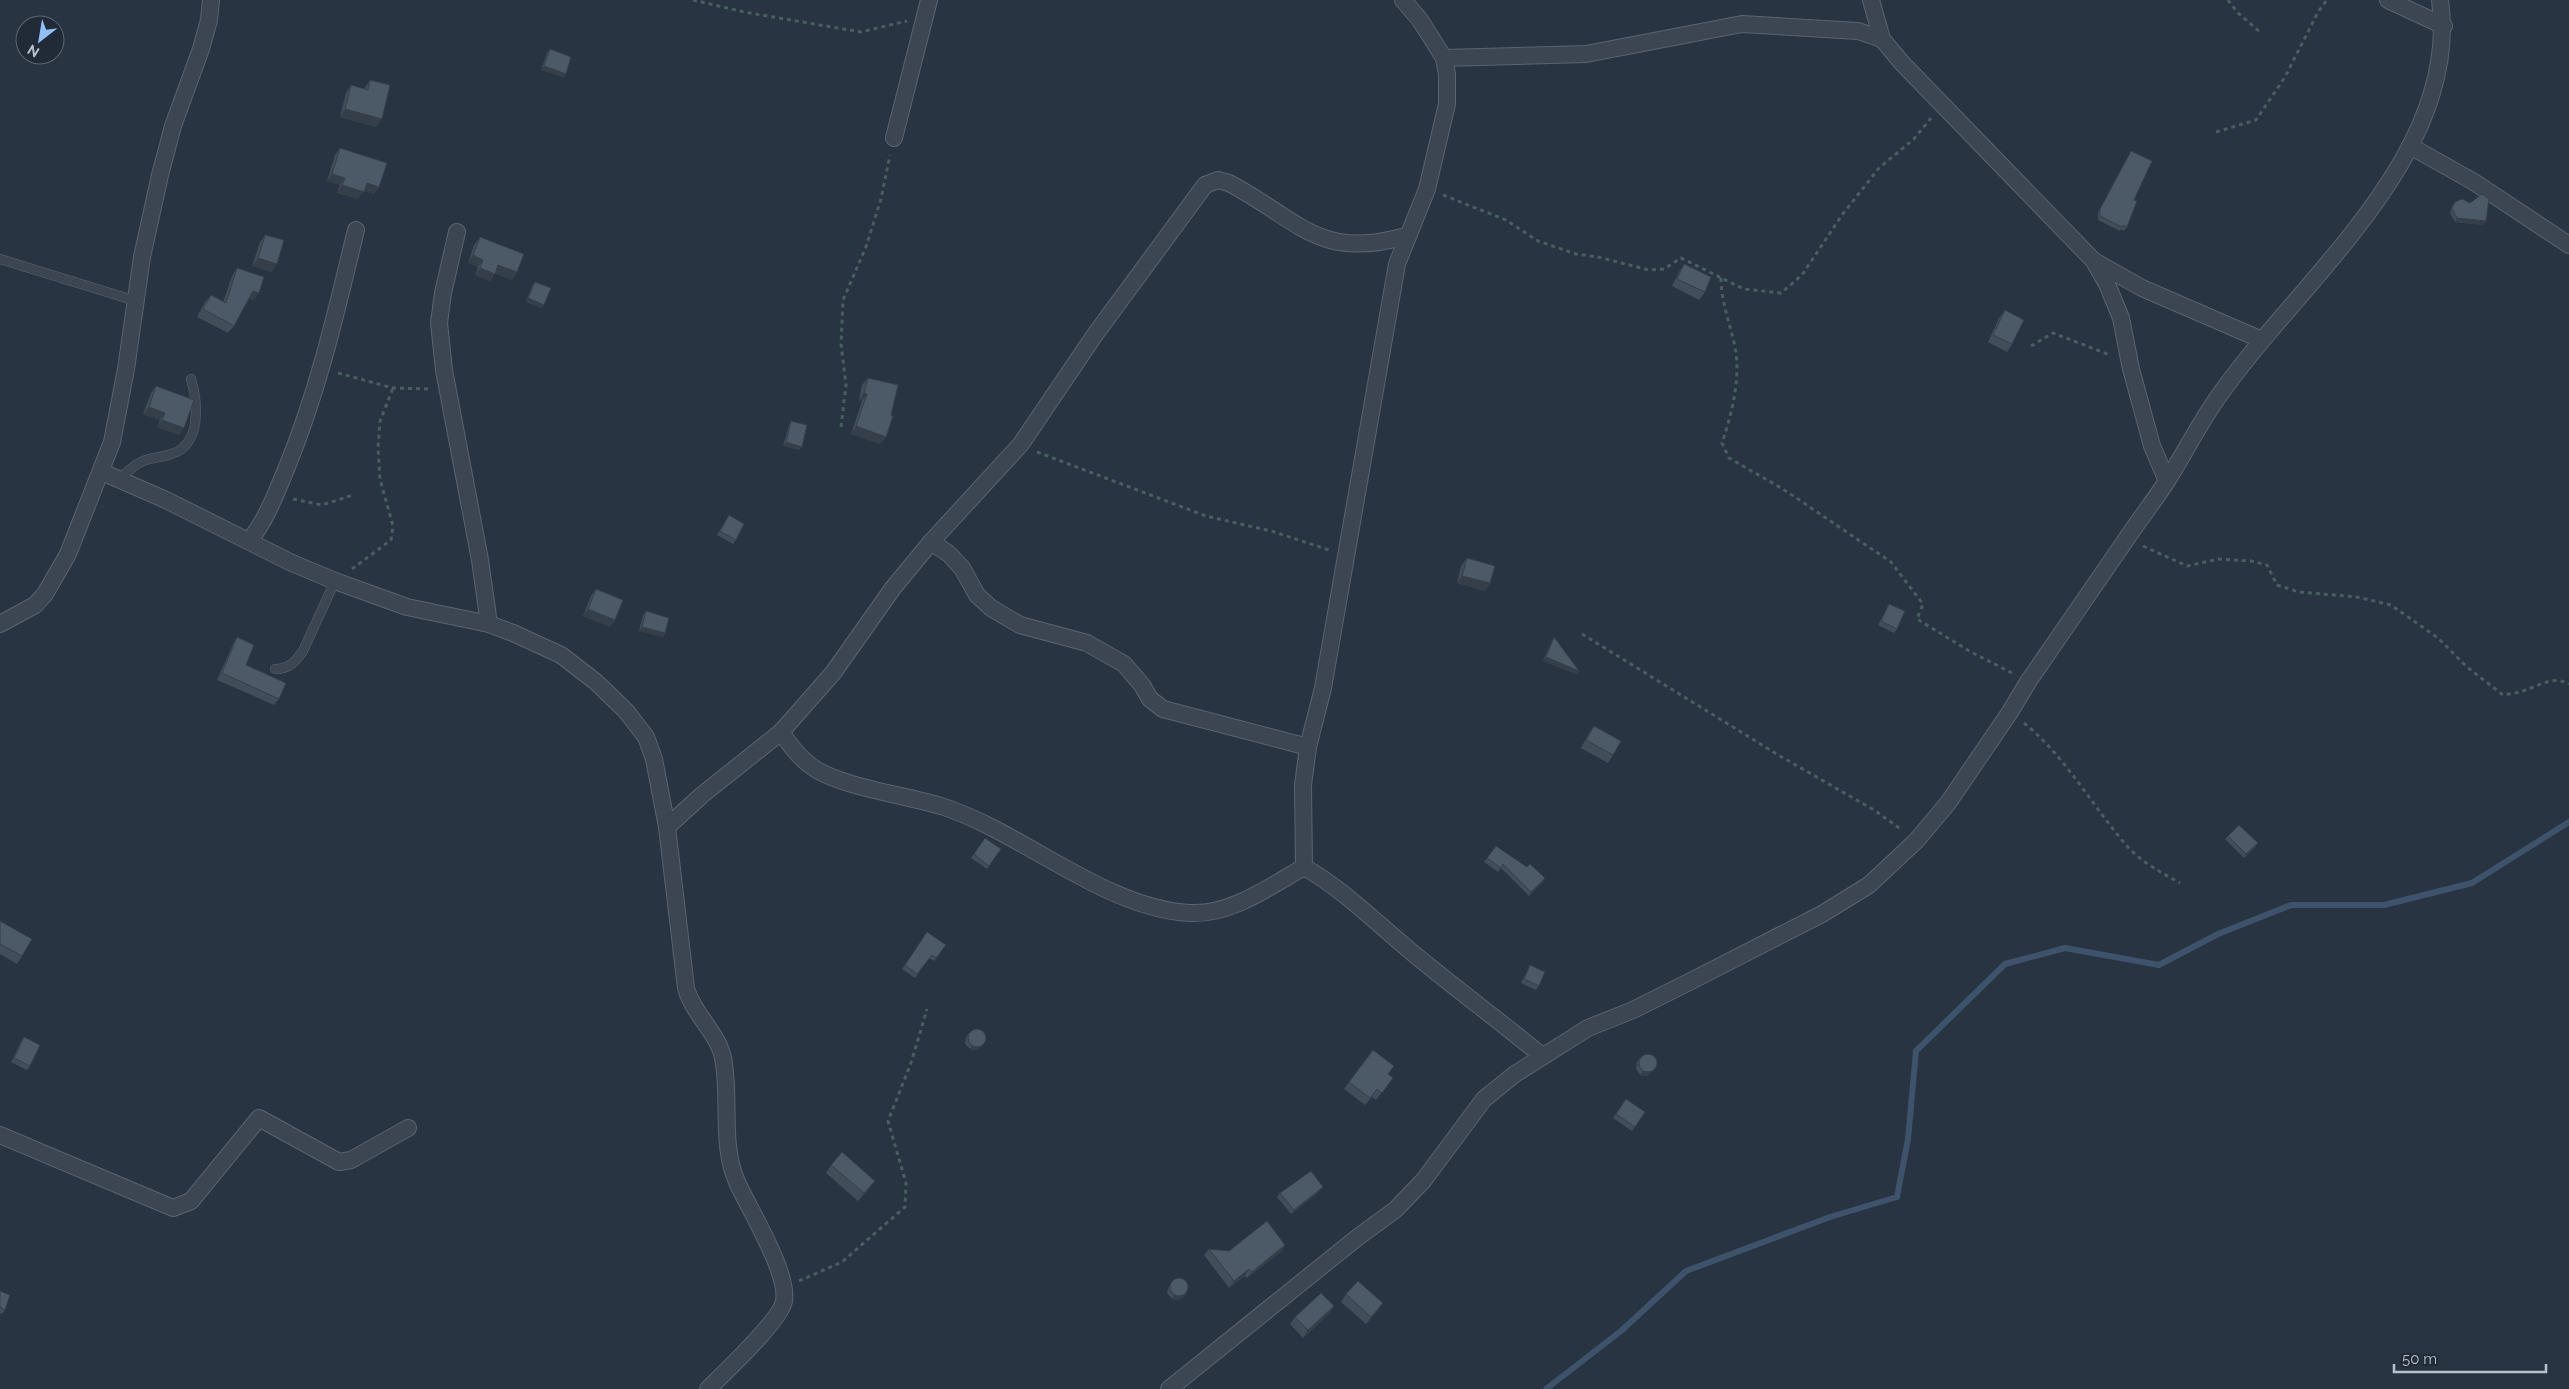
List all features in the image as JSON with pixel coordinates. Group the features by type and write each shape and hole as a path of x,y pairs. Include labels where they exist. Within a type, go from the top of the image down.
{"street":[{"path":"0,624 35,605 45,594 68,554 102,472 112,442 122,395 142,257 160,175 173,126 201,50 209,20 211,0"},
{"path":"894,138 929,0"},
{"path":"1304,867 1303,785 1308,747 1323,688 1397,264 1406,236 1421,208 1427,189 1447,104 1447,74 1444,58 1420,20 1403,0"},
{"path":"1871,0 1882,39 1942,106 2094,261 2142,288 2262,340"},
{"path":"2388,0 2444,26"},
{"path":"1169,1389 1395,1210 1423,1180 1484,1099 1542,1056 1588,1028 1633,1010 1822,914 1869,885 1916,841 1948,803 2010,712 2028,682 2167,481 2215,401 2262,340 2297,301 2345,242 2382,191 2410,146 2432,98 2441,61 2444,26 2440,0"},
{"path":"1444,58 1586,54 1742,24 1858,32 1882,39"},
{"path":"2410,146 2474,182 2569,245"},
{"path":"667,827 702,795 781,732 833,673 893,588 931,542 1022,444 1100,328 1205,185 1218,180 1229,183 1309,234 1328,241 1364,244 1406,236"},
{"path":"249,541 260,526 275,495 323,368 356,230"},
{"path":"457,232 440,310 440,323 448,391 480,560 490,624"},
{"path":"2094,261 2121,318 2131,369 2152,446 2167,481"},
{"path":"102,472 119,478 335,581 406,607 490,624 560,655 596,682 626,711 646,738 654,759 667,827 689,1001 722,1056 730,1162 785,1288 782,1310 708,1389"},
{"path":"931,542 949,554 962,568 977,595 991,608 1020,625 1087,643 1124,664 1150,699 1163,709 1308,747"},
{"path":"781,732 792,749 814,769 838,779 942,807 1128,898 1163,909 1190,914 1218,911 1251,898 1304,867"},
{"path":"1304,867 1355,902 1412,953 1542,1056"},
{"path":"0,1135 173,1208 191,1201 259,1118 339,1162 351,1160 408,1128"}],"lane":[{"path":"0,258 136,300"},
{"path":"119,478 140,463 153,457 172,454 186,446 194,427 197,411 191,379"},
{"path":"275,669 285,669 296,661 303,651 335,581"}],"path":[{"path":"694,0 744,12 861,32 906,21 922,24"},
{"path":"2228,0 2238,13 2260,32"},
{"path":"2216,132 2256,120 2285,77 2318,12 2327,0"},
{"path":"1427,189 1506,220 1538,241 1576,254 1598,257 1649,270 1664,269 1682,258 1744,289 1781,293 1802,275 1842,215 1879,168 1914,140 1942,106"},
{"path":"841,427 846,385 841,344 843,300 866,248 887,176 894,138"},
{"path":"1721,278 1721,293 1735,349 1734,403 1722,443 1729,458 1783,489 1891,562 1923,604 1917,619 2028,682"},
{"path":"2031,346 2053,333 2111,355 2131,369"},
{"path":"323,368 393,388 448,391"},
{"path":"335,581 392,540 393,526 380,479 378,448 380,421 393,388"},
{"path":"1022,444 1044,455 1206,516 1271,531 1346,556"},
{"path":"275,495 322,505 353,495"},
{"path":"2126,539 2187,566 2219,559 2251,561 2267,566 2277,585 2299,592 2357,597 2391,605 2438,638 2467,667 2503,696 2523,691 2542,682 2561,680 2569,684"},
{"path":"1582,634 1780,756 1874,810 1916,841"},
{"path":"2010,712 2042,738 2128,847 2155,869 2180,883"},
{"path":"785,1288 842,1262 905,1207 906,1184 888,1121 911,1063 926,1009"}],"building":[{"path":"550,49 571,57 566,74 544,66"},
{"path":"370,80 390,85 382,119 345,109 351,85 368,90"},
{"path":"340,148 387,163 379,187 367,183 364,192 342,185 345,178 332,174"},
{"path":"2131,151 2152,161 2134,200 2137,201 2127,227 2124,225 2122,227 2100,216 2100,209"},
{"path":"2482,194 2489,199 2486,221 2457,218 2452,209 2455,202 2462,199 2470,203"},
{"path":"265,235 284,240 277,264 258,258"},
{"path":"480,237 524,254 517,272 498,265 495,274 480,268 483,260 473,255"},
{"path":"1684,264 1711,277 1705,292 1677,279"},
{"path":"237,268 264,277 259,293 253,291 234,326 203,309 211,295 226,303"},
{"path":"535,282 551,288 544,305 528,298"},
{"path":"2005,310 2024,320 2012,344 1993,335"},
{"path":"868,378 898,385 891,415 893,416 886,437 856,426 867,394 864,393"},
{"path":"156,386 194,400 184,428 162,420 165,413 149,407"},
{"path":"791,421 807,425 802,447 786,442"},
{"path":"729,515 744,524 736,540 720,531"},
{"path":"1467,558 1495,566 1490,583 1462,576"},
{"path":"596,589 623,600 615,620 588,609"},
{"path":"1889,604 1905,611 1897,629 1881,621"},
{"path":"646,611 669,618 665,633 642,627"},
{"path":"237,637 254,645 246,665 286,683 279,699 222,673"},
{"path":"1554,637 1579,671 1546,657"},
{"path":"1594,726 1621,741 1613,755 1586,740"},
{"path":"2239,825 2258,843 2246,854 2228,836"},
{"path":"985,838 1001,849 989,866 974,854"},
{"path":"1496,846 1527,867 1530,864 1545,878 1531,892 1503,864 1501,868 1487,858"},
{"path":"0,921 32,939 22,956 0,944"},
{"path":"927,932 946,945 936,958 932,955 917,974 905,965"},
{"path":"1530,965 1545,972 1539,986 1524,979"},
{"path":"977,1029 983,1032 986,1038 983,1044 977,1047 971,1044 968,1038 971,1032"},
{"path":"24,1037 40,1045 30,1066 14,1058"},
{"path":"1373,1050 1394,1066 1388,1074 1393,1078 1382,1093 1377,1089 1370,1098 1349,1082"},
{"path":"1648,1054 1654,1057 1657,1063 1654,1069 1648,1072 1642,1069 1639,1063 1642,1057"},
{"path":"1626,1099 1645,1112 1635,1127 1616,1114"},
{"path":"842,1152 875,1181 864,1193 831,1165"},
{"path":"1311,1171 1323,1187 1294,1210 1280,1193"},
{"path":"1267,1221 1285,1245 1252,1272 1249,1269 1234,1281 1209,1249 1229,1251"},
{"path":"1179,1278 1185,1281 1188,1287 1185,1293 1179,1296 1173,1293 1170,1287 1173,1281"},
{"path":"1358,1281 1383,1303 1371,1317 1346,1294"},
{"path":"0,1291 10,1295 5,1310 0,1307"},
{"path":"1321,1293 1334,1306 1308,1330 1295,1317"}],"waterway":[{"path":"1546,1389 1621,1331 1686,1271 1830,1217 1897,1197 1908,1139 1916,1051 2005,964 2065,948 2159,965 2218,934 2291,905 2384,905 2472,883 2569,822"}]}
